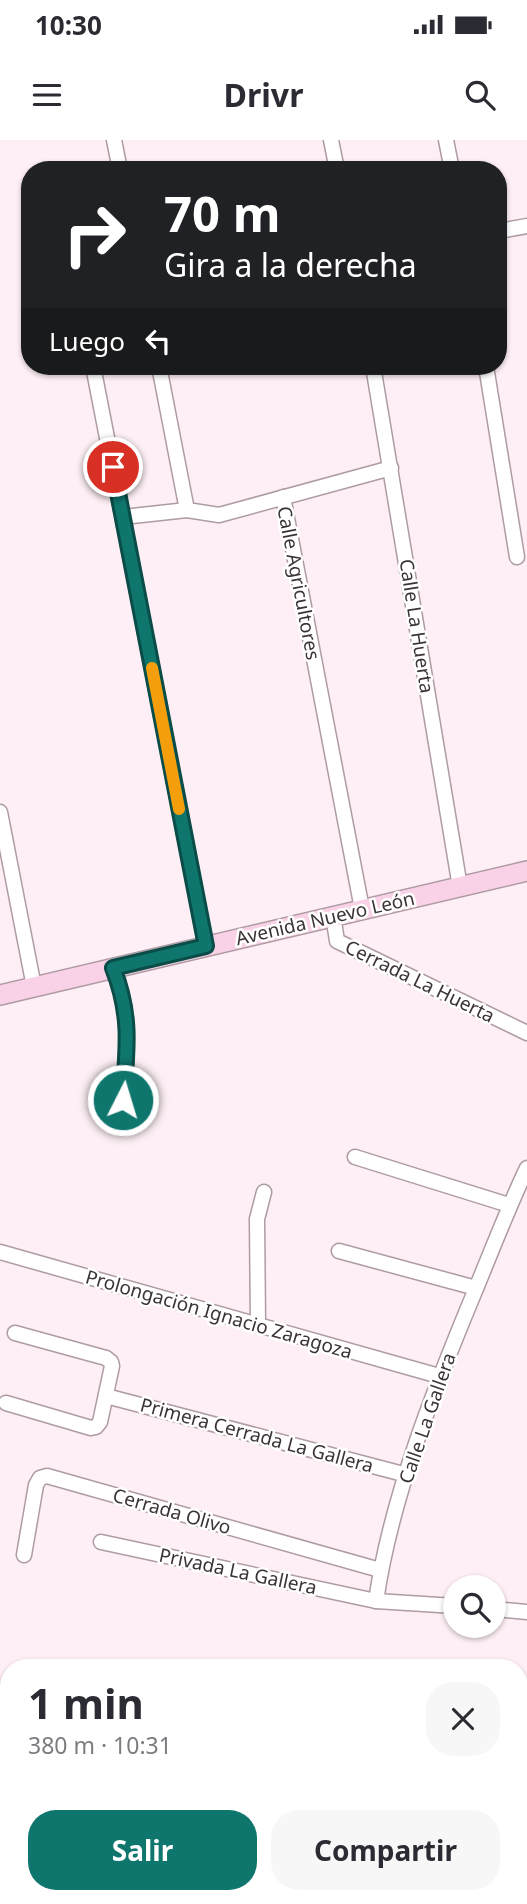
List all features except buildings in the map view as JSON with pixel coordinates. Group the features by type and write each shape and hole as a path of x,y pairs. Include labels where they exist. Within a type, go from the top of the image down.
{"street":[{"path":"114,140 118,161"},
{"path":"331,140 335,161"},
{"path":"446,140 450,161"},
{"path":"507,230 527,226"},
{"path":"95,375 206,946"},
{"path":"161,375 187,510"},
{"name":"Calle La Huerta","path":"375,375 460,887"},
{"path":"487,375 517,557"},
{"path":"283,497 391,468"},
{"name":"Calle Agricultores","path":"123,517 187,510 219,515 283,497 362,909"},
{"path":"0,812 34,987"},
{"name":"Avenida Nuevo León","path":"0,995 527,871"},
{"name":"Cerrada La Huerta","path":"333,915 334,936 337,941 527,1034"},
{"path":"113,968 121,986 128,1020 123,1100"},
{"path":"355,1157 509,1205"},
{"name":"Calle La Gallera","path":"376,1601 380,1570 439,1376 509,1205 527,1168"},
{"path":"258,1325 257,1219 264,1192"},
{"path":"339,1251 476,1288"},
{"name":"Prolongación Ignacio Zaragoza","path":"0,1252 439,1376"},
{"path":"6,1403 96,1427 100,1422 112,1366 106,1358 15,1333"},
{"name":"Primera Cerrada La Gallera","path":"106,1396 407,1475"},
{"name":"Cerrada Olivo","path":"24,1555 36,1485 40,1478 47,1476 380,1570"},
{"name":"Privada La Gallera","path":"101,1542 376,1601"},
{"path":"376,1601 443,1605"},
{"path":"506,1610 527,1612"}],"slow traffic":[{"path":"152,668 179,809"}],"route":[{"path":"113,467 206,946 113,968 121,986 128,1020 123,1100"}]}
